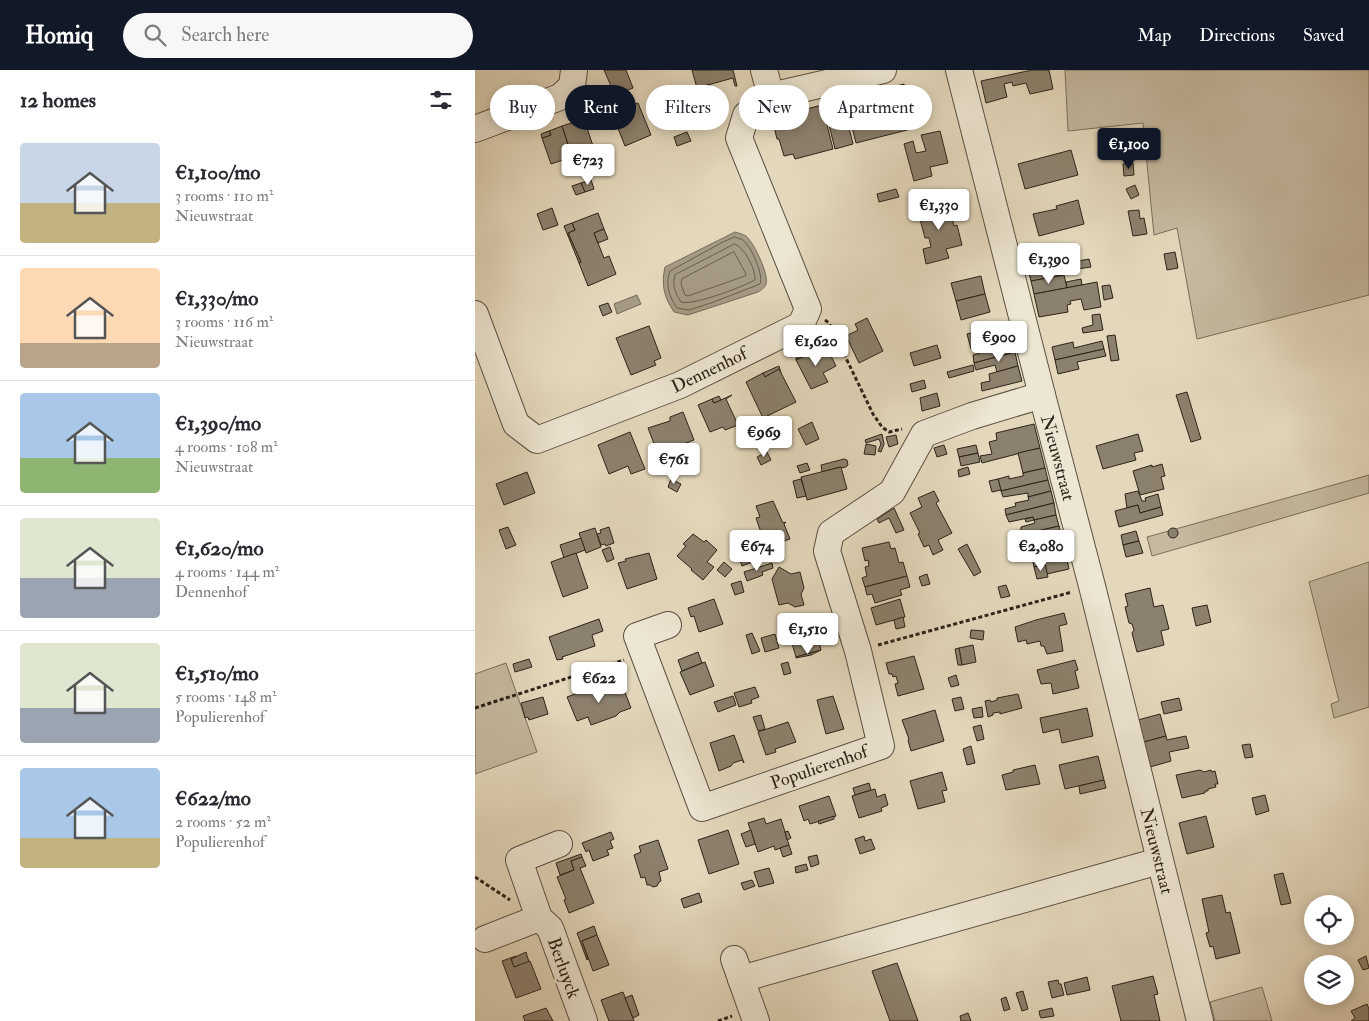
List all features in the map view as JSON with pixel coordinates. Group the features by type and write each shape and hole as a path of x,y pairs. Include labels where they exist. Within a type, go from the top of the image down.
{"street":[{"path":"475,129 560,97 572,86 574,70"},
{"path":"764,70 768,85"},
{"path":"809,87 883,70"},
{"name":"Nieuwstraat","path":"959,70 1041,395 1092,586 1200,1021"},
{"path":"741,130 739,138 808,309"},
{"name":"Dennenhof","path":"475,314 516,424 537,440 680,385 801,325 808,309"},
{"path":"923,434 972,416 1041,395"},
{"name":"Populierenhof","path":"668,625 637,636 702,808 881,746 858,651 827,551 831,533 892,492 923,434"},
{"name":"Berluyck","path":"559,844 519,860 539,918 550,928 584,1021"},
{"path":"756,1021 737,969 1159,860"},
{"name":"Berluyck","path":"485,939 539,918"}],"path":[{"path":"808,309 829,323 873,414 882,427 889,432 906,428 923,434"},
{"path":"858,651 1092,586"},
{"path":"475,708 644,654"}],"shaded area":[{"path":"1065,70 1369,70 1369,295 1197,339 1177,228 1154,235 1143,123 1068,131"},
{"path":"1369,475 1369,493 1152,556 1147,537"},
{"path":"1369,562 1369,707 1334,718 1331,704 1339,701 1309,582"},
{"path":"506,663 537,752 475,774 475,674"},
{"path":"1262,987 1272,1021 1215,1021 1210,1002"}],"water":[{"path":"735,232 746,236 757,252 765,273 765,287 758,292 688,315 674,312 664,291 665,267"},
{"path":"637,295 641,304 617,314 614,304"}],"building":[{"path":"604,70 626,70 632,85 611,85"},
{"path":"692,70 733,70 737,86 735,86 733,78 708,85 696,85"},
{"path":"1032,70 1049,70 1053,89 1030,94 1026,83 1013,86 1012,82 1004,84 1007,97 986,103 981,81"},
{"path":"638,103 646,123 646,130 649,130 651,135 625,146 619,130 636,130 636,104"},
{"path":"819,106 819,130 828,130 833,149 795,159 793,154 784,156 775,130 809,130 809,108"},
{"path":"565,125 565,130 588,130 594,149 572,157 562,126"},
{"path":"562,126 572,157 551,164 542,138 551,135 549,131"},
{"path":"830,130 850,130 853,144 835,149"},
{"path":"853,130 907,130 856,143"},
{"path":"549,131 551,135 542,138 541,134"},
{"path":"940,131 948,163 930,167 932,176 914,181 904,144 913,141 916,153 926,151 921,135"},
{"path":"1129,131 1131,145 1104,147 1103,133"},
{"path":"687,132 691,141 677,146 674,137"},
{"path":"1071,150 1078,175 1025,189 1018,164"},
{"path":"1133,163 1134,175 1124,176 1123,164"},
{"path":"591,180 594,189 585,192 581,183"},
{"path":"581,183 585,192 576,195 572,186"},
{"path":"1135,185 1139,195 1131,199 1126,189"},
{"path":"896,189 899,197 879,202 877,194"},
{"path":"1078,200 1084,224 1039,236 1033,214 1057,209 1056,206"},
{"path":"948,201 954,226 957,225 962,245 946,249 949,258 926,264 923,249 931,247 929,238 925,238 917,208"},
{"path":"552,208 558,225 543,230 537,214"},
{"path":"1139,210 1140,219 1144,218 1147,234 1133,236 1128,211"},
{"path":"598,213 604,229 594,233 604,258 609,256 616,274 588,286 579,263 581,262 568,233 575,230 572,223"},
{"path":"572,223 575,230 568,233 581,262 579,263 564,226"},
{"path":"604,229 608,239 598,243 594,233"},
{"path":"1175,252 1178,268 1167,270 1164,254"},
{"path":"1058,253 1062,264 1028,269 1025,257"},
{"path":"1076,256 1077,262 1062,264 1061,259"},
{"path":"1089,259 1091,267 1063,271 1062,264"},
{"path":"1062,264 1064,275 1031,281 1028,269"},
{"path":"1064,275 1067,288 1034,294 1031,281"},
{"path":"981,276 985,294 956,301 951,283"},
{"path":"1081,279 1082,285 1067,288 1066,282"},
{"path":"1097,282 1101,307 1084,310 1081,299 1070,301 1071,304 1067,305 1068,312 1039,317 1034,294"},
{"path":"1110,285 1113,298 1104,300 1102,286"},
{"path":"985,294 990,312 961,320 956,301"},
{"path":"608,303 612,312 603,316 599,306"},
{"path":"1100,314 1103,330 1083,333 1082,328 1093,325 1092,315"},
{"path":"867,318 883,351 859,363 846,336 858,330 855,324"},
{"path":"1008,324 1011,338 971,349 967,334"},
{"path":"649,326 661,358 654,361 656,365 631,375 616,338"},
{"path":"1115,335 1119,360 1111,361 1107,336"},
{"path":"1011,338 1015,352 974,363 973,355 980,353 978,347"},
{"path":"1102,341 1104,349 1055,360 1052,347 1073,342 1074,348"},
{"path":"937,345 941,358 914,366 910,353"},
{"path":"826,346 836,366 823,373 828,382 811,389 796,360"},
{"path":"1104,349 1106,356 1077,362 1079,369 1058,374 1055,360"},
{"path":"813,350 813,352 796,360 796,358"},
{"path":"1015,352 1018,366 997,372 995,365 976,370 974,363"},
{"path":"973,365 974,371 949,378 947,372"},
{"path":"779,366 781,373 779,369 765,377 763,373"},
{"path":"1018,366 1022,381 982,391 981,383 990,381 989,374"},
{"path":"779,369 796,402 763,418 746,382 763,373 765,377"},
{"path":"924,380 926,388 912,392 910,384"},
{"path":"1187,392 1201,439 1191,442 1176,395"},
{"path":"937,393 940,406 922,411 920,398"},
{"path":"732,395 726,399 738,425 725,430 723,427 710,432 698,405 712,399 714,403"},
{"path":"719,396 721,400 714,403 712,399"},
{"path":"683,412 694,440 658,454 648,428 670,421 670,417"},
{"path":"812,422 819,439 806,445 798,429"},
{"path":"1034,424 1040,448 982,463 980,456 992,454 989,442 997,440 996,433"},
{"path":"630,432 645,469 631,474 628,466 609,474 598,445"},
{"path":"882,434 884,444 881,452 878,451 881,444 879,439 866,443 865,440"},
{"path":"1138,434 1143,451 1134,453 1136,460 1103,469 1096,446"},
{"path":"896,435 898,444 889,447 886,437"},
{"path":"866,444 876,446 875,455 864,454"},
{"path":"944,445 947,454 937,457 934,448"},
{"path":"976,445 978,453 959,457 957,449"},
{"path":"1040,448 1045,468 1023,473 1018,453"},
{"path":"767,452 771,460 761,465 757,457"},
{"path":"978,453 980,462 961,466 959,457"},
{"path":"844,459 847,460 848,465 846,467 822,472 821,465"},
{"path":"807,463 810,470 800,473 797,466"},
{"path":"1162,464 1165,476 1161,477 1164,489 1140,495 1133,471"},
{"path":"841,467 847,489 807,500 801,477"},
{"path":"968,467 970,474 959,477 958,470"},
{"path":"1045,468 1048,480 1001,491 998,479 1009,476 1009,479 1023,476 1023,473"},
{"path":"527,472 535,493 504,505 496,484"},
{"path":"671,479 681,484 677,492 668,487"},
{"path":"801,479 806,496 797,498 793,481"},
{"path":"998,479 1001,490 992,492 989,481"},
{"path":"1048,480 1051,491 1028,497 1028,493 1003,497 1001,491"},
{"path":"934,491 939,501 936,503 952,533 938,540 943,550 933,555 929,545 924,547 918,534 920,533 910,513 922,507 918,498"},
{"path":"1051,491 1054,503 1006,515 1005,509 1016,506 1015,503 1029,500 1028,497"},
{"path":"1138,491 1142,501 1146,501 1145,498 1158,494 1161,507 1140,513 1138,505 1127,508 1125,494"},
{"path":"773,501 783,523 786,522 784,524 790,539 766,547 756,518 760,517 756,506"},
{"path":"1054,503 1056,515 1034,520 1033,517 1009,522 1006,515"},
{"path":"1138,505 1140,513 1161,507 1163,515 1119,527 1115,511"},
{"path":"894,508 904,530 896,533 889,518 879,523 877,519"},
{"path":"1056,515 1059,526 1012,537 1010,532 1021,530 1021,527 1035,523 1034,520"},
{"path":"1033,517 1034,520 1026,522 1025,519"},
{"path":"1059,526 1062,537 1040,542 1038,539 1013,543 1012,537"},
{"path":"508,527 516,545 506,549 499,530"},
{"path":"609,527 614,543 606,546 605,544 601,545 597,534 601,533 600,530"},
{"path":"595,528 601,547 586,553 579,533"},
{"path":"1173,528 1178,533 1173,538 1168,533"},
{"path":"1136,531 1139,541 1123,545 1121,535"},
{"path":"693,534 704,542 706,540 717,550 707,562 714,567 703,580 677,556 686,546 683,544"},
{"path":"1062,537 1066,555 1044,561 1042,554 1018,560 1016,554 1026,552 1026,549 1040,546 1040,542"},
{"path":"581,538 585,550 564,558 560,545"},
{"path":"1139,541 1143,553 1126,557 1123,545"},
{"path":"889,542 891,549 895,548 899,563 903,562 907,576 865,587 862,578 867,576 865,567 869,566 868,560 865,561 862,548"},
{"path":"967,544 981,572 974,576 958,549"},
{"path":"610,547 614,559 607,562 602,550"},
{"path":"760,551 763,558 742,566 739,558"},
{"path":"576,553 588,588 563,597 551,562"},
{"path":"649,553 657,579 627,589 618,563 626,561 625,559"},
{"path":"1042,554 1045,564 1034,567 1032,556"},
{"path":"1066,555 1069,569 1047,574 1044,561"},
{"path":"724,562 732,569 725,577 717,570"},
{"path":"772,563 773,568 762,572 763,575 747,581 744,572"},
{"path":"1045,564 1048,577 1037,579 1034,567"},
{"path":"779,567 791,574 800,572 804,588 801,594 804,605 795,607 788,603 779,605 772,579"},
{"path":"927,574 930,584 922,586 919,577"},
{"path":"907,576 910,587 900,590 902,595 875,603 872,594 867,595 865,587"},
{"path":"741,581 744,592 735,595 731,584"},
{"path":"1006,585 1010,596 1001,598 998,587"},
{"path":"1150,588 1154,607 1163,605 1169,629 1161,631 1164,645 1137,652 1132,633 1134,630 1132,624 1129,623 1125,607 1128,606 1125,594"},
{"path":"714,599 723,624 699,632 694,616 691,617 688,608"},
{"path":"900,599 905,617 876,625 871,608"},
{"path":"1207,605 1211,622 1196,626 1192,608"},
{"path":"1064,613 1067,624 1059,626 1063,651 1047,654 1040,641 1027,644 1026,640 1018,642 1015,627"},
{"path":"812,617 814,626 790,632 788,624"},
{"path":"903,617 905,627 896,629 894,620"},
{"path":"599,619 603,631 592,635 595,646 557,660 549,637"},
{"path":"815,625 821,650 796,657 789,633"},
{"path":"971,630 984,631 983,640 970,638"},
{"path":"752,633 760,651 752,654 746,635"},
{"path":"775,634 779,648 765,652 761,638"},
{"path":"973,645 976,662 962,665 959,648"},
{"path":"959,648 962,665 958,665 955,649"},
{"path":"821,650 811,655 796,658 796,657"},
{"path":"698,652 702,663 682,671 678,660"},
{"path":"914,656 924,689 898,696 895,684 898,683 896,676 893,677 892,674 889,674 886,663"},
{"path":"529,659 532,667 515,672 513,664"},
{"path":"1075,660 1078,670 1075,671 1079,688 1053,694 1051,683 1041,684 1037,670"},
{"path":"705,662 714,686 690,695 680,672"},
{"path":"788,662 791,673 784,675 781,664"},
{"path":"956,675 959,685 951,687 948,678"},
{"path":"621,682 631,708 591,725 588,717 577,721 567,697 594,687 597,697 609,692 608,687"},
{"path":"755,687 759,697 751,700 752,703 739,707 734,693"},
{"path":"1018,694 1022,708 1000,714 1000,712 993,713 993,715 988,717 985,701 990,700 991,702 997,700 997,698"},
{"path":"733,696 736,705 718,712 714,702"},
{"path":"833,696 844,729 826,734 817,700"},
{"path":"543,697 548,714 529,720 528,717 525,718 521,703"},
{"path":"961,697 964,709 955,711 952,699"},
{"path":"1179,698 1182,710 1164,714 1161,702"},
{"path":"982,707 983,717 974,718 972,709"},
{"path":"1087,708 1093,736 1062,743 1059,729 1043,733 1040,718"},
{"path":"935,710 944,741 911,751 902,720"},
{"path":"1160,714 1166,736 1144,742 1138,720"},
{"path":"761,715 765,729 758,731 753,717"},
{"path":"788,722 796,742 775,749 776,752 766,755 758,732"},
{"path":"981,725 984,739 977,741 973,727"},
{"path":"734,735 744,763 742,760 719,771 710,743"},
{"path":"1166,736 1167,740 1186,736 1189,748 1169,752 1171,761 1150,767 1144,742"},
{"path":"1250,744 1253,757 1245,758 1242,745"},
{"path":"971,746 975,763 967,765 963,749"},
{"path":"1098,756 1104,780 1065,789 1059,765"},
{"path":"1035,765 1040,784 1006,790 1002,775 1013,772 1013,770"},
{"path":"1200,770 1204,772 1215,771 1218,784 1215,784 1216,787 1208,789 1205,793 1182,798 1176,775"},
{"path":"942,772 947,790 942,791 945,802 918,809 910,781"},
{"path":"1104,780 1106,788 1080,794 1079,786"},
{"path":"869,783 871,790 855,795 853,788"},
{"path":"875,789 877,797 885,794 888,805 881,808 882,811 859,818 852,796"},
{"path":"1265,795 1269,811 1256,815 1252,798"},
{"path":"829,796 836,816 810,824 808,819 804,821 799,806"},
{"path":"834,816 834,819 819,824 818,821"},
{"path":"1206,816 1214,847 1187,854 1179,823"},
{"path":"764,818 766,824 781,819 789,845 775,850 774,846 758,852 748,823"},
{"path":"728,830 739,864 709,874 698,840"},
{"path":"751,830 755,844 746,847 741,834"},
{"path":"788,831 791,838 787,840 785,832"},
{"path":"611,832 614,839 610,841 613,848 607,850 609,855 593,861 589,850 586,852 582,843"},
{"path":"864,836 865,841 871,839 875,849 860,854 855,839"},
{"path":"658,840 668,869 659,872 661,881 657,886 653,887 647,885 645,877 641,878 634,855 641,852 639,846"},
{"path":"789,845 792,854 783,857 780,848"},
{"path":"581,854 582,857 571,861 574,870 560,875 556,863"},
{"path":"817,855 819,864 811,867 808,857"},
{"path":"582,857 586,866 580,868 594,903 569,913 564,900 566,899 557,877 574,870 571,861"},
{"path":"806,864 808,870 796,873 795,867"},
{"path":"769,868 774,883 759,887 754,872"},
{"path":"1283,873 1291,903 1281,905 1274,875"},
{"path":"752,880 755,886 744,890 741,883"},
{"path":"699,893 702,902 684,908 681,899"},
{"path":"1222,895 1226,913 1230,912 1240,953 1216,959 1213,946 1210,947 1206,933 1209,932 1202,899"},
{"path":"594,926 597,935 582,941 587,960 577,933"},
{"path":"597,935 609,965 593,971 582,941"},
{"path":"526,952 529,962 514,967 511,959"},
{"path":"516,956 511,959 514,967 530,961 541,989 516,998 502,961"},
{"path":"1366,956 1369,968 1363,970 1358,960"},
{"path":"897,963 918,1021 890,1021 872,971"},
{"path":"1153,976 1158,994 1154,995 1160,1021 1121,1021 1112,986"},
{"path":"1087,977 1090,990 1067,995 1064,983"},
{"path":"1058,980 1064,995 1052,998 1048,982"},
{"path":"1023,991 1028,1009 1022,1011 1016,993"},
{"path":"623,992 634,1021 609,1021 601,1000"},
{"path":"632,995 639,1015 633,1018 625,998"},
{"path":"1006,997 1010,1009 1004,1011 1001,999"},
{"path":"1367,1004 1369,1021 1351,1021 1355,1018 1351,1011"},
{"path":"546,1008 553,1021 525,1021 523,1016"},
{"path":"1052,1008 1054,1016 1041,1018 1039,1011"},
{"path":"968,1013 971,1021 961,1021 960,1016"}]}
